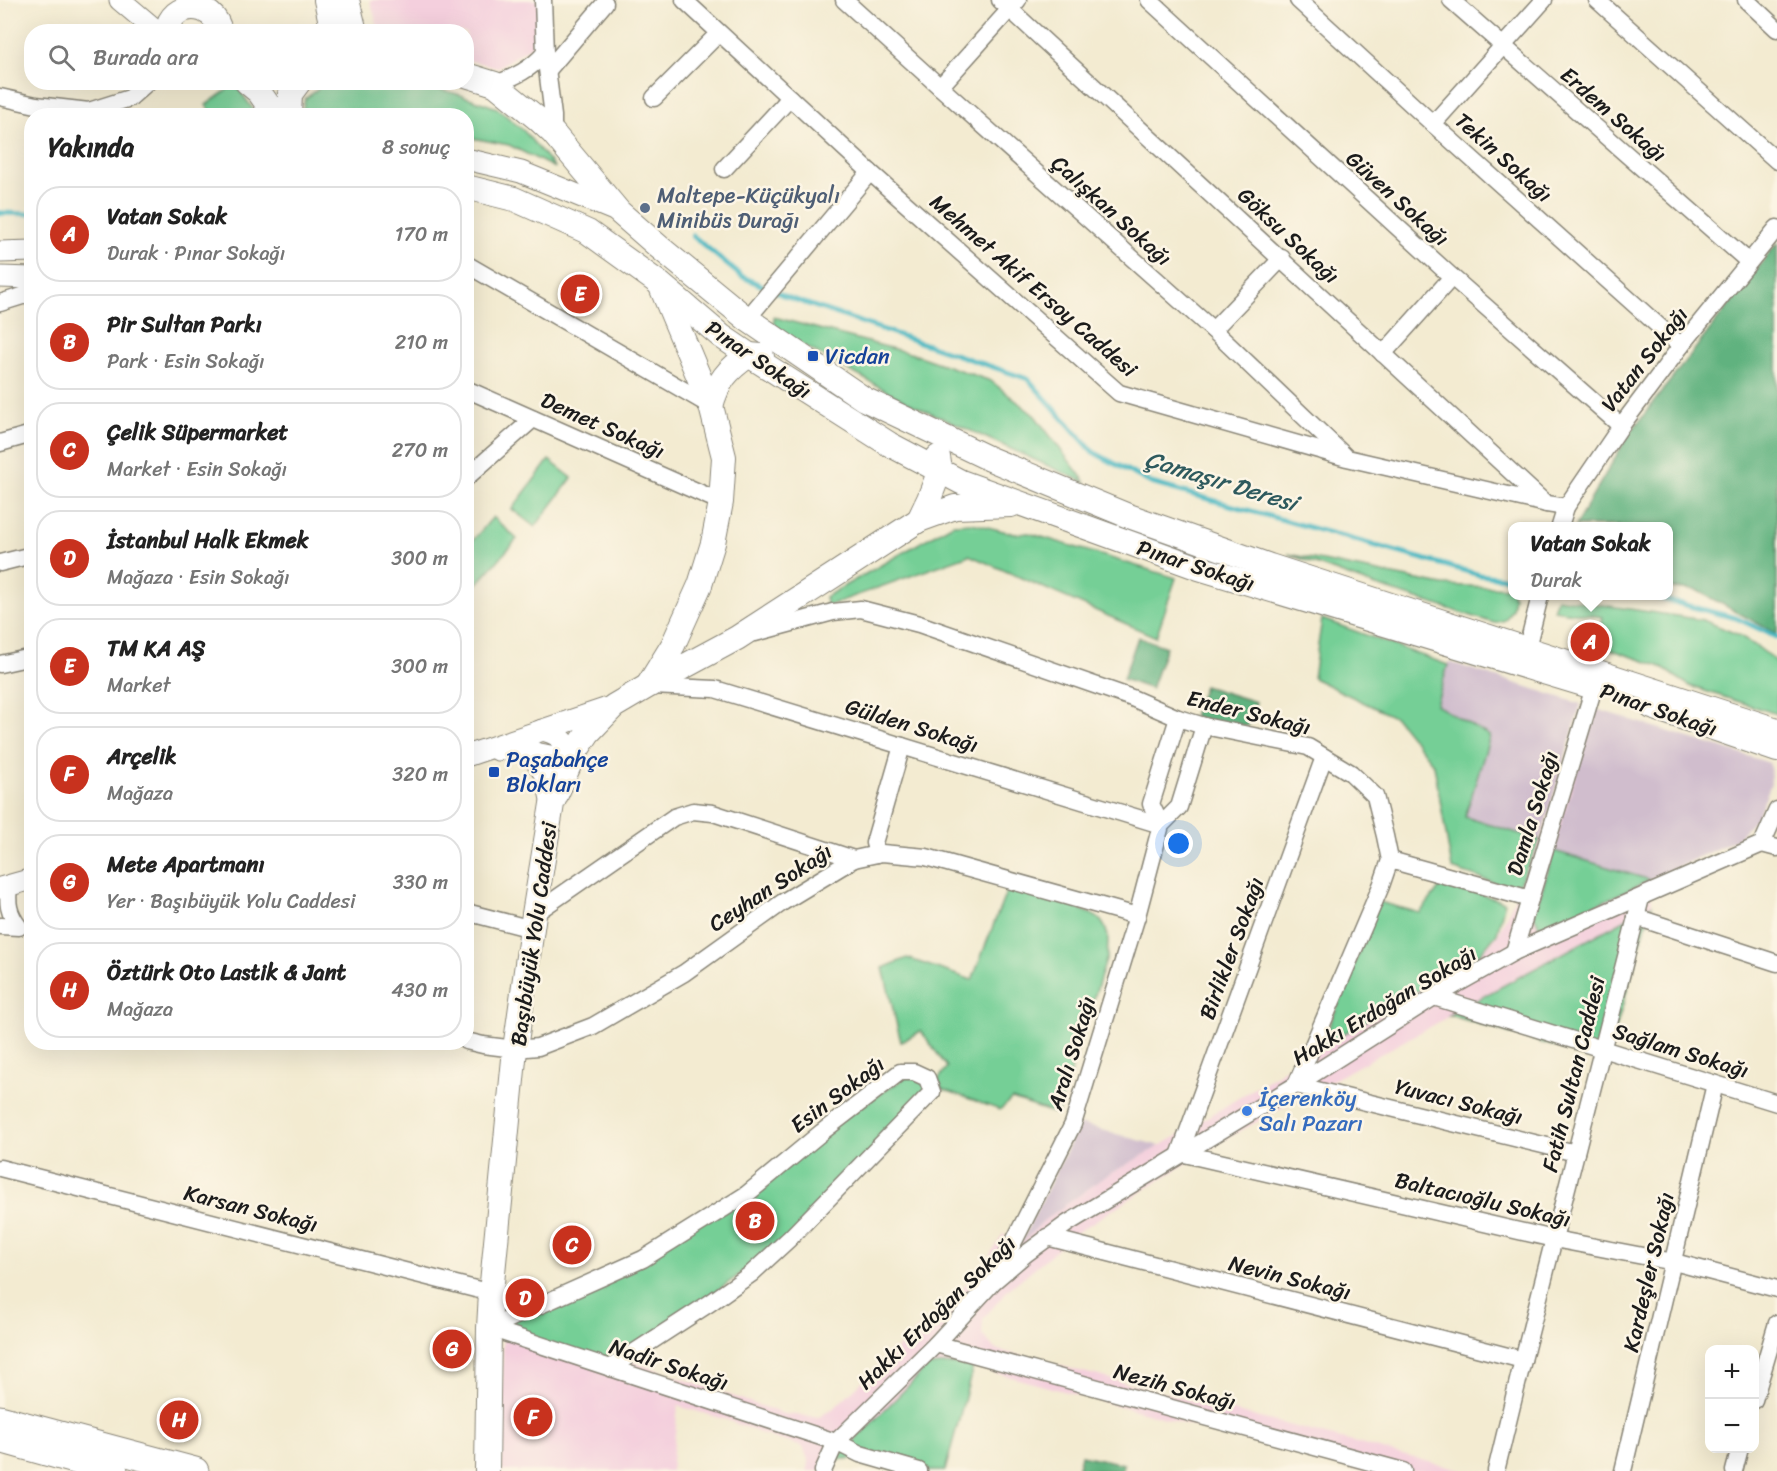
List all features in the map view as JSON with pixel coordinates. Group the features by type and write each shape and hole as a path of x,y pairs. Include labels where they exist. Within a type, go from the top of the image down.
{"main road":[{"path":"326,0 331,24"},
{"path":"347,0 353,24"},
{"path":"174,15 205,9 212,14 218,24"},
{"path":"474,77 495,84 553,133 619,212 747,319 864,399 935,433 939,470 930,499 919,520"},
{"path":"257,90 270,108"},
{"path":"289,108 290,94 293,90"},
{"path":"474,189 514,200 588,232 660,284"},
{"name":"Pınar Sokağı","path":"660,284 721,336 749,355 889,444 961,482 1199,568 1594,687 1777,750"},
{"name":"Başıbüyük Yolu Caddesi","path":"487,1471 491,1293 515,1049 552,804 574,754 588,733 614,706 648,686 673,645 700,585 713,543 721,502 724,457 711,406 660,284"},
{"path":"711,406 716,389 726,373 749,355 785,357 820,369"},
{"name":"Pınar Sokağı","path":"935,433 990,459 1126,515 1270,566 1777,730"},
{"path":"648,686 737,638 919,520 955,507 1022,504"},
{"path":"0,1419 195,1471"},
{"path":"0,1439 114,1471"}],"street":[{"path":"120,0 174,15"},
{"path":"131,0 174,15"},
{"path":"543,0 553,133"},
{"name":"Mehmet Akif Ersoy Caddesi","path":"684,0 870,172 1119,393 1347,458 1566,507"},
{"name":"Çalışkan Sokağı","path":"844,0 1213,330 1347,458"},
{"name":"Güven Sokağı","path":"1149,0 1452,277 1621,426"},
{"name":"Tekin Sokağı","path":"1298,0 1681,346"},
{"name":"Erdem Sokağı","path":"1450,0 1749,262"},
{"path":"1433,124 1544,0"},
{"path":"1597,0 1777,161"},
{"path":"1746,0 1777,29"},
{"path":"495,84 546,62 605,3"},
{"path":"940,87 1010,3"},
{"name":"Göksu Sokağı","path":"1010,3 1383,354 1547,504"},
{"path":"654,98 719,33"},
{"path":"98,108 130,98 139,90"},
{"path":"0,97 62,108"},
{"path":"724,169 790,98"},
{"path":"474,161 521,172 619,212"},
{"path":"747,319 870,172"},
{"name":"Vatan Sokağı","path":"1561,522 1566,507 1621,426 1681,346 1777,228"},
{"path":"0,252 24,251"},
{"path":"1213,330 1282,258"},
{"path":"474,269 711,406"},
{"path":"0,277 24,278"},
{"path":"1383,354 1452,277"},
{"path":"0,303 24,296"},
{"name":"Demet Sokağı","path":"474,393 721,502"},
{"path":"474,471 533,419"},
{"path":"0,443 24,436"},
{"path":"0,563 24,557"},
{"path":"1527,648 1539,600"},
{"name":"Ender Sokağı","path":"737,638 832,612 861,609 919,624 1132,698 1204,726 1308,747 1351,773 1375,796 1390,860 1382,886 1296,1084"},
{"path":"0,664 24,659"},
{"name":"Gülden Sokağı","path":"648,686 715,689 1161,825"},
{"name":"Damla Sokağı","path":"1514,952 1594,687"},
{"path":"474,754 614,706"},
{"path":"1161,825 1150,804 1179,718"},
{"name":"Aralı Sokağı","path":"993,1282 1073,1124 1137,916 1161,825 1179,807 1204,726"},
{"path":"474,755 514,747 550,756 574,754 564,740 555,733 542,730"},
{"path":"877,854 874,843 902,746"},
{"path":"531,752 546,776 552,804"},
{"name":"Birlikler Sokağı","path":"1180,1154 1324,757"},
{"name":"Hakkı Erdoğan Sokağı","path":"823,1471 836,1442 936,1344 993,1282 1068,1222 1296,1084 1434,997 1514,952 1770,846 1777,810"},
{"path":"474,913 533,922 674,817 693,811 712,813 854,859"},
{"name":"Ceyhan Sokağı","path":"474,1043 515,1049 538,1047 593,1026 684,973 783,902 854,859 882,852 926,857 1137,916"},
{"path":"1390,860 1530,899"},
{"path":"24,881 4,887 11,917 24,928"},
{"name":"Fatih Sultan Caddesi","path":"1496,1471 1641,898"},
{"path":"1636,917 1777,963"},
{"path":"0,926 24,929"},
{"name":"Sağlam Sokağı","path":"1434,997 1777,1103"},
{"name":"Esin Sokağı","path":"489,1328 643,1259 747,1194 900,1072 914,1072 927,1078 932,1092 789,1239 751,1274 610,1368"},
{"name":"Yuvacı Sokağı","path":"1296,1084 1576,1153"},
{"name":"Kardeşler Sokağı","path":"1623,1471 1715,1084"},
{"name":"Baltacıoğlu Sokağı","path":"1180,1154 1554,1239 1674,1262 1777,1289"},
{"name":"Karsan Sokağı","path":"0,1168 491,1293"},
{"name":"Nevin Sokağı","path":"1047,1237 1523,1360"},
{"path":"1755,1399 1777,1323"},
{"name":"Nadir Sokağı","path":"489,1328 836,1442 860,1454 919,1471"},
{"name":"Nezih Sokağı","path":"936,1344 1402,1471"},
{"path":"1734,1471 1739,1453"}],"shaded area":[{"path":"370,0 544,0 547,37 498,67 474,62 474,24 377,24"},
{"path":"1449,662 1581,704 1540,840 1465,817 1490,736 1436,705"},
{"name":"İçerenköy Salı Pazarı","path":"1588,706 1596,709 1534,915 1540,931 1650,880 1652,905 1222,1141 1079,1231 1008,1290 983,1319 982,1334 995,1349 1464,1471 1364,1471 973,1367 951,1364 928,1366 835,1460 830,1471 807,1471 809,1462 803,1447 727,1420 678,1406 671,1471 502,1471 503,1297 521,1320 536,1328 784,1414 819,1417 835,1407 980,1271 1003,1234 1018,1248 1043,1221 1106,1176 1169,1141 1321,1047 1479,956 1498,934 1541,841"},
{"path":"1596,709 1770,763 1771,784 1757,817 1735,840 1650,880 1553,851"},
{"path":"1080,1124 1160,1146 1106,1176 1043,1221 1018,1248"}],"green space":[{"path":"227,90 239,90 252,108 208,108 206,105"},
{"path":"317,90 442,90 461,95 497,108 524,131 555,168 509,145 474,138 474,108 303,108 305,99"},
{"path":"1777,243 1777,634 1696,590 1673,588 1673,522 1577,522 1629,434"},
{"path":"774,317 913,354 991,381 1035,416 1086,483 907,402 788,337 774,324"},
{"path":"549,460 572,478 535,527 512,509"},
{"path":"493,517 517,539 474,588 474,539"},
{"path":"972,523 1015,534 1029,533 1176,578 1156,637 969,555 827,606 825,597 953,524"},
{"path":"1288,554 1443,585 1508,588 1508,600 1513,600 1512,609 1505,620 1494,623 1373,585"},
{"path":"1556,600 1570,600 1703,620 1739,635 1777,662 1777,714 1690,686 1659,666 1598,645 1603,617 1553,610"},
{"path":"1322,619 1448,665 1436,705 1490,736 1465,817 1540,840 1516,890 1452,869 1434,765 1396,718 1313,678"},
{"path":"1138,637 1166,647 1151,689 1123,679"},
{"path":"1204,686 1256,702 1248,726 1212,722 1193,716"},
{"path":"1554,851 1650,880 1541,930 1534,915"},
{"path":"1444,882 1505,902 1497,933 1479,955 1321,1047 1379,902 1420,913"},
{"path":"1007,890 1084,911 1101,921 1107,934 1107,957 1057,1114 1012,1099 1000,1110 942,1089 938,1080 947,1067 921,1031 901,1042 883,968 907,958 972,980"},
{"path":"1652,905 1606,1062 1449,1015"},
{"path":"914,1072 932,1092 789,1239 610,1368 489,1328 643,1259 822,1132"},
{"path":"951,1364 973,1367 945,1471 900,1471 853,1458 835,1460 928,1366"},
{"path":"1081,1455 1124,1464 1123,1471 1077,1471"}],"waterway":[{"name":"Çamaşır Deresi","path":"0,213 24,214"},
{"name":"Çamaşır Deresi","path":"693,236 741,276 787,297 1028,379 1093,452 1151,483 1480,575 1508,578"},
{"path":"1666,600 1736,618 1777,637"}],"place":[{"name":"Maltepe-Küçükyalı Minibüs Durağı","path":"645,208"},
{"name":"TM KA AŞ","path":"580,294"},
{"name":"Vicdan","path":"813,356"},
{"name":"Vatan Sokak","path":"1590,642"},
{"name":"Paşabahçe Blokları","path":"494,772"},
{"name":"İçerenköy Salı Pazarı","path":"1247,1111"},
{"name":"Pir Sultan Parkı","path":"755,1221"},
{"name":"Çelik Süpermarket","path":"572,1245"},
{"name":"İstanbul Halk Ekmek","path":"525,1298"},
{"name":"Mete Apartmanı","path":"452,1349"},
{"name":"Arçelik","path":"533,1417"},
{"name":"Öztürk Oto Lastik & Jant","path":"179,1420"}]}
